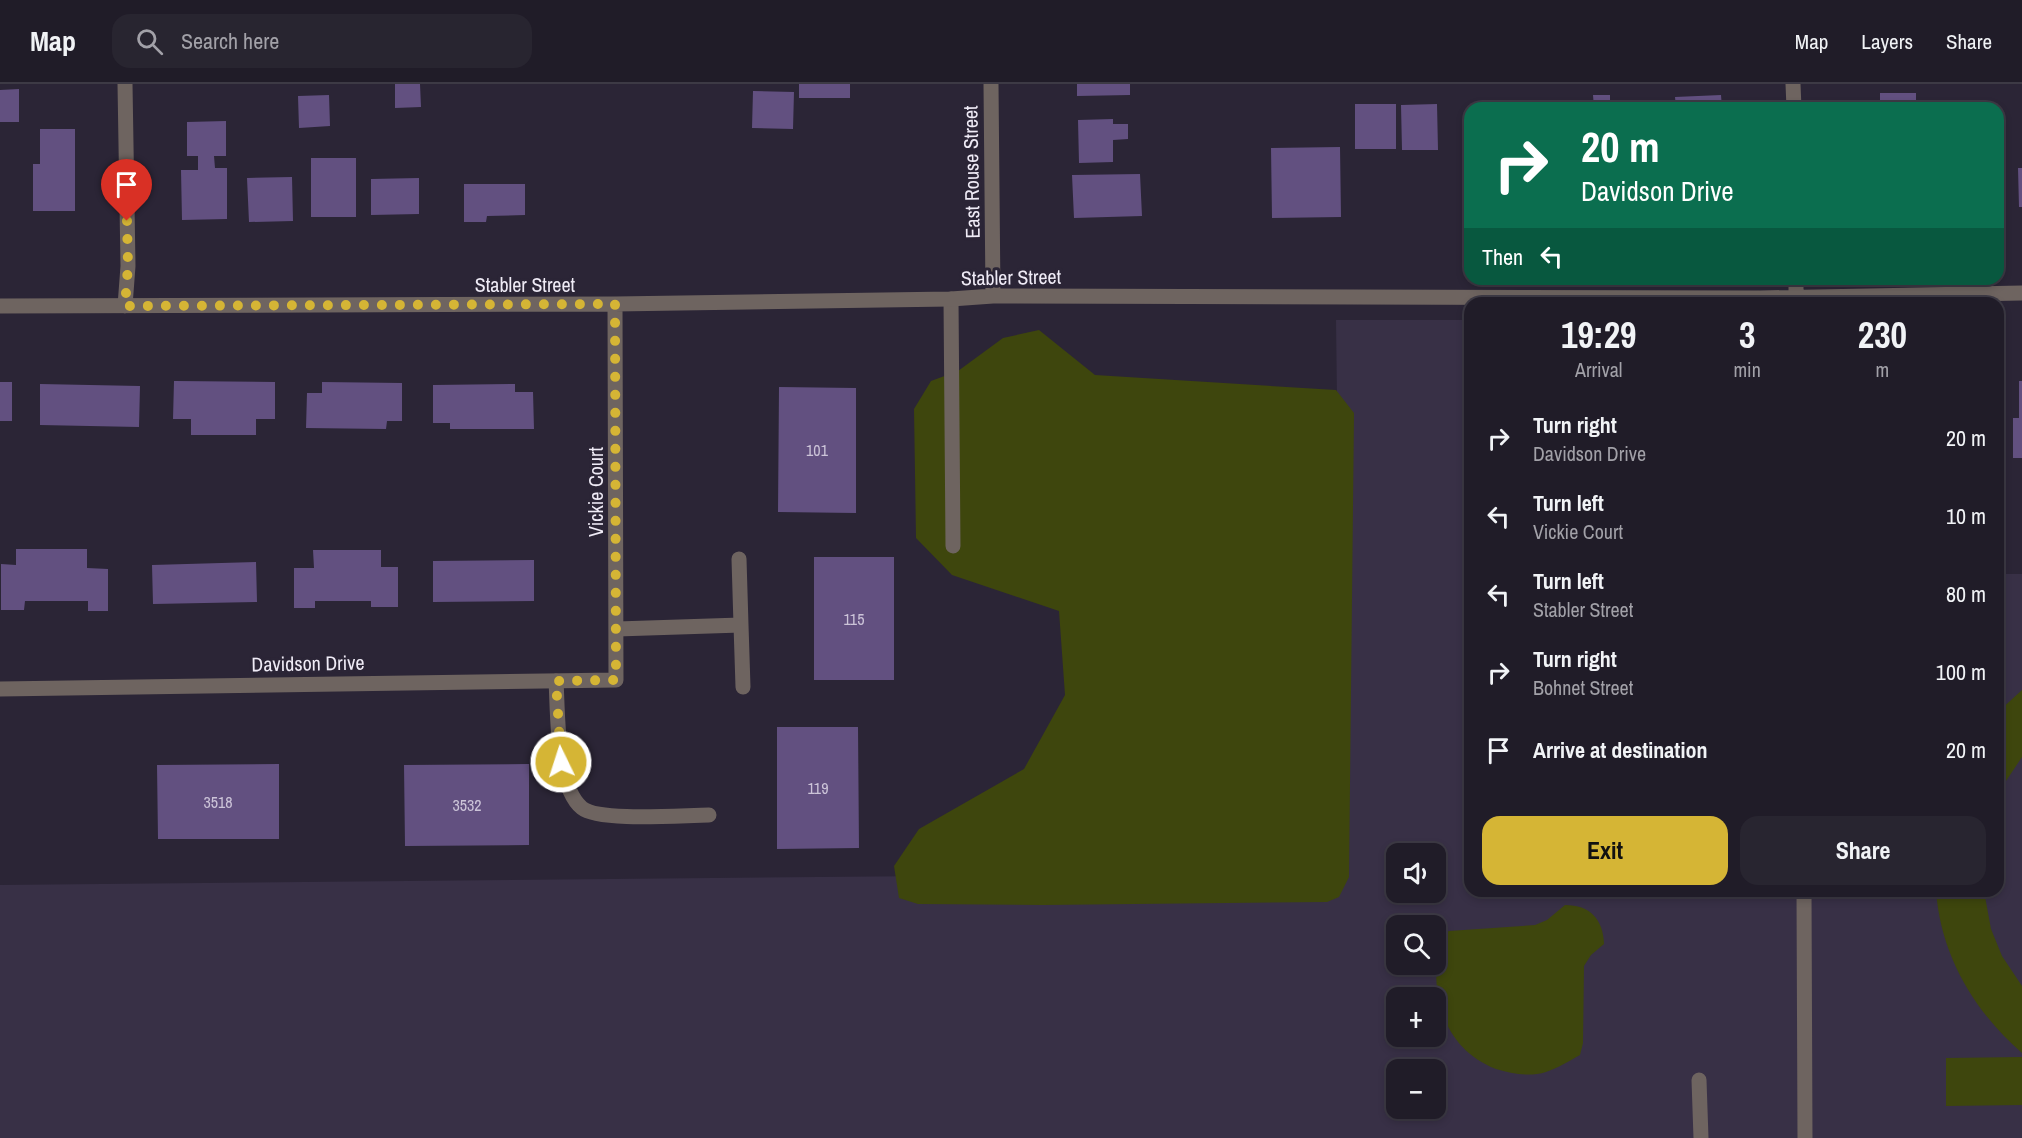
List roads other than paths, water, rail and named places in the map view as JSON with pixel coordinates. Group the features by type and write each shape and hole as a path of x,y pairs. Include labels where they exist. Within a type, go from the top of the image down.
{"street":[{"path":"125,84 128,266 125,306"},
{"name":"East Rouse Street","path":"991,84 993,296"},
{"path":"1793,84 1794,102"},
{"name":"Stabler Street","path":"1896,297 2022,292"},
{"name":"Stabler Street","path":"0,306 615,304 951,299 993,296 1464,299"},
{"path":"951,299 953,546"},
{"name":"Vickie Court","path":"615,304 616,680"},
{"path":"739,559 743,687"},
{"path":"616,629 741,625"},
{"name":"Davidson Drive","path":"0,689 616,680"},
{"path":"556,681 561,762 572,795 583,809 607,816 709,815"},
{"path":"1804,897 1805,1138"},
{"path":"1699,1080 1701,1138"}]}
